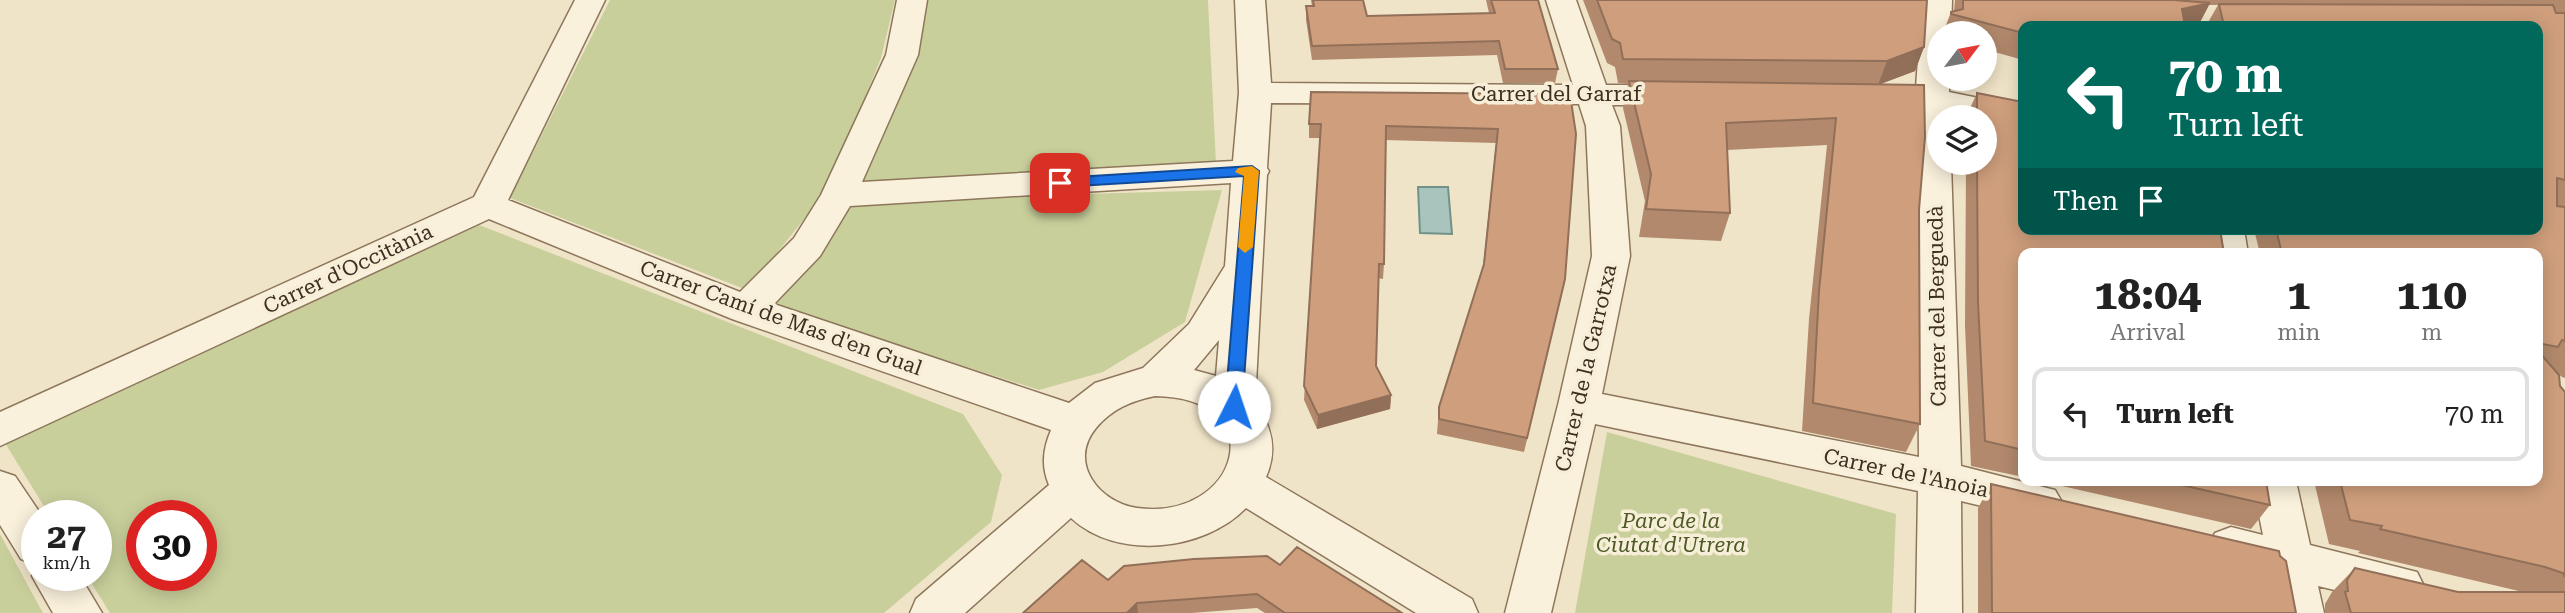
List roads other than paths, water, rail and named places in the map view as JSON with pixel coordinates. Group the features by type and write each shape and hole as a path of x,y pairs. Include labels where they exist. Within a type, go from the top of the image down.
{"street":[{"path":"488,205 590,0"},
{"path":"746,309 807,247 839,195 902,55 912,0"},
{"path":"1234,407 1252,171 1255,93 1250,0"},
{"name":"Carrer de la Garrotxa","path":"1528,613 1612,256 1603,126 1560,0"},
{"name":"Carrer del Berguedà","path":"1937,0 1932,97 1940,423 1939,613"},
{"name":"Carrer del Garraf","path":"1255,93 1702,95"},
{"path":"1837,96 1932,97 2018,116"},
{"path":"839,195 1252,171"},
{"name":"Carrer Camí de Mas d'en Gual","path":"488,205 746,309 1076,422"},
{"name":"Carrer d'Occitània","path":"0,430 488,205"},
{"path":"1155,381 1184,358 1216,317 1244,261"},
{"path":"1155,381 1177,381 1199,386 1234,407 1247,424 1252,443 1252,464 1243,484 1222,507 1192,522 1157,528 1122,524 1093,511 1073,490 1065,473 1067,439 1076,422 1090,407 1109,394 1155,381"},
{"name":"Carrer de l'Anoia","path":"1579,405 1938,478 2073,509"},
{"path":"1243,484 1455,613"},
{"path":"2275,486 2301,613"},
{"path":"0,488 21,521"},
{"path":"933,613 1073,490"},
{"path":"2194,537 2437,594"},
{"path":"65,591 79,613"}],"water":[{"path":"1418,187 1448,187 1452,234 1420,233"}],"park label":[{"name":"Parc de la Ciutat d'Utrera","path":"1671,533"}]}
